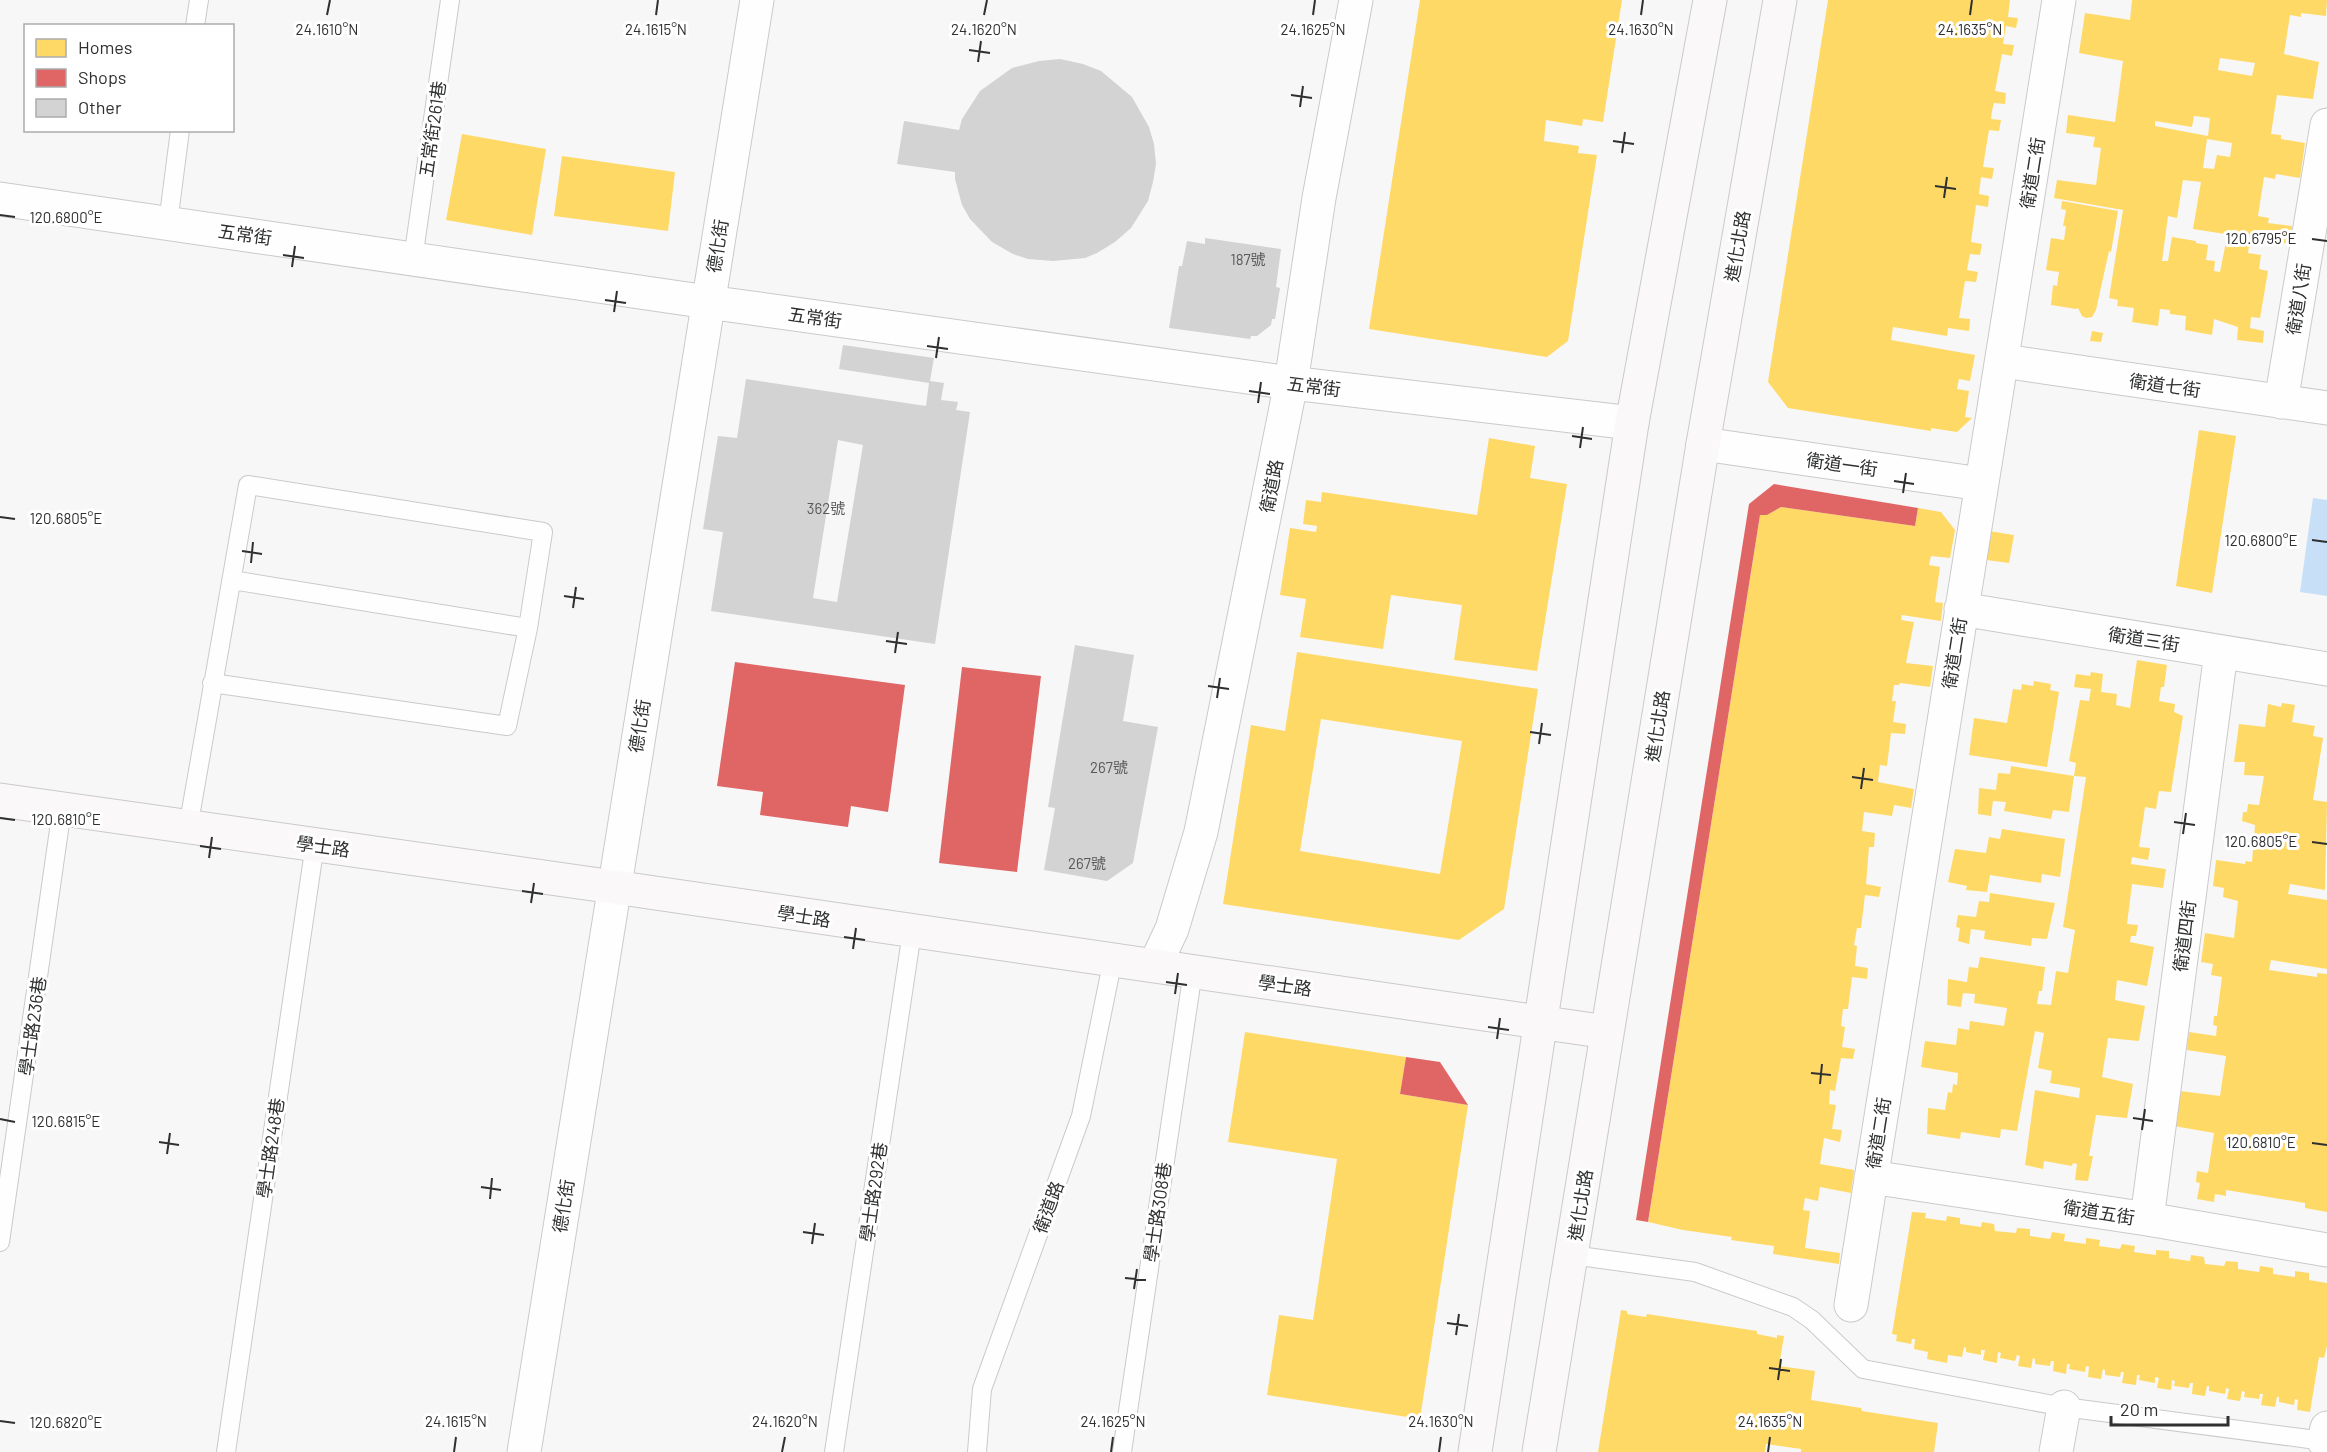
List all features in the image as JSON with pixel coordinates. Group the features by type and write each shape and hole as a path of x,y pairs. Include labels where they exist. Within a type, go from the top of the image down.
{"main road":[{"path":"1475,1452 1632,423 1710,0"},
{"name":"進化北路","path":"1539,1452 1703,444 1780,0"},
{"name":"學士路","path":"0,801 315,844 1608,1032"}],"street":[{"name":"德化街","path":"524,1452 757,0"},
{"name":"衛道路","path":"1155,965 1172,929 1201,832 1291,383 1319,198 1356,0"},
{"name":"衛道二街","path":"1851,1305 2059,0"},
{"name":"衛道八街","path":"2281,402 2327,125"},
{"name":"五常街","path":"0,199 708,302 1291,383 1632,423"},
{"name":"衛道七街","path":"2003,361 2327,408"},
{"name":"衛道一街","path":"1703,444 1981,484"},
{"name":"衛道三街","path":"1961,609 2327,669"},
{"name":"衛道四街","path":"2147,1219 2221,652"},
{"name":"衛道五街","path":"1871,1178 2147,1219 2327,1250"},
{"path":"2056,1452 2064,1407"}],"lane":[{"path":"195,24 199,0"},
{"name":"五常街261巷","path":"413,259 450,0"},
{"path":"168,223 180,132"},
{"path":"188,828 213,683 232,580 248,485 543,531 528,628 507,726 213,683"},
{"path":"232,580 528,628"},
{"name":"學士路236巷","path":"0,1242 62,809"},
{"name":"學士路248巷","path":"226,1452 315,844"},
{"name":"學士路292巷","path":"834,1452 912,932"},
{"name":"衛道路","path":"977,1452 982,1389 1081,1116 1113,959"},
{"name":"學士路308巷","path":"1122,1452 1193,971"},
{"path":"1572,1255 1695,1272 1793,1307 1812,1320 1863,1369 2064,1407 2325,1435"}],"water":[{"path":"2313,498 2327,500 2327,596 2300,592"}],"building: Homes":[{"path":"1420,0 1622,0 1603,122 1583,119 1582,126 1546,120 1544,141 1579,146 1578,153 1597,155 1568,341 1547,357 1369,329"},
{"path":"1828,0 2010,0 2008,17 2018,18 2016,28 2006,26 2003,44 2014,45 2012,56 2002,54 1995,91 2006,93 2005,104 1994,103 1992,111 1991,119 2001,120 1999,131 1989,130 1983,167 1994,168 1992,179 1981,177 1979,194 1989,196 1988,207 1976,205 1971,242 1982,244 1980,255 1970,254 1967,270 1978,272 1976,282 1965,281 1959,318 1970,319 1969,331 1948,328 1947,336 1893,327 1891,340 1975,355 1970,381 1959,379 1957,389 1969,391 1965,417 1972,418 1957,432 1931,428 1931,431 1788,408 1768,382"},
{"path":"2132,0 2327,0 2326,16 2301,13 2301,17 2290,15 2284,54 2319,62 2313,99 2277,95 2271,134 2281,135 2281,139 2305,143 2300,178 2276,174 2275,179 2264,177 2258,216 2269,218 2268,223 2292,226 2290,244 2193,229 2201,182 2183,180 2177,218 2168,216 2162,261 2168,261 2172,237 2208,245 2206,260 2215,261 2214,271 2220,272 2226,242 2249,246 2248,253 2261,255 2259,269 2268,271 2260,318 2251,317 2250,328 2264,331 2263,343 2237,340 2238,327 2214,319 2212,335 2185,330 2186,316 2170,314 2170,310 2160,309 2158,326 2132,322 2134,308 2117,306 2118,300 2109,298 2123,210 2054,198 2057,180 2096,185 2101,148 2093,147 2095,137 2066,133 2068,115 2115,122 2123,61 2079,53 2085,13 2130,20","holes":["2220,58 2255,63 2252,76 2218,70","2194,116 2210,118 2208,136 2155,126 2155,121 2192,127","2207,139 2232,143 2230,157 2217,155 2214,169 2203,168"]},
{"path":"462,134 546,149 532,235 446,220"},
{"path":"562,156 675,172 668,231 554,216"},
{"path":"2062,201 2118,211 2111,252 2109,251 2096,310 2092,317 2082,316 2078,308 2051,305 2053,285 2057,286 2059,272 2046,270 2051,238 2064,240 2066,226 2063,226 2066,210 2061,209"},
{"path":"2092,331 2103,333 2101,342 2090,341"},
{"path":"2199,430 2236,436 2212,593 2176,586"},
{"path":"1489,438 1535,446 1530,478 1567,484 1537,671 1454,660 1462,605 1391,595 1383,649 1300,637 1306,599 1280,595 1290,528 1316,532 1317,526 1303,524 1306,500 1321,502 1322,492 1477,515"},
{"path":"1781,507 1915,526 1918,508 1941,512 1955,530 1950,558 1931,556 1929,565 1940,567 1935,602 1943,603 1941,621 1902,615 1901,620 1914,622 1906,663 1933,666 1930,687 1900,683 1894,685 1892,701 1896,701 1893,722 1906,724 1905,734 1891,733 1887,766 1880,765 1878,782 1914,789 1911,808 1894,805 1892,816 1864,812 1862,831 1875,833 1874,847 1869,847 1866,884 1881,887 1879,897 1865,895 1861,928 1857,928 1854,945 1857,946 1855,966 1868,968 1867,979 1852,977 1848,1009 1843,1009 1841,1026 1845,1027 1842,1047 1855,1049 1853,1059 1841,1058 1835,1091 1830,1090 1829,1104 1836,1105 1832,1129 1842,1130 1840,1142 1824,1138 1820,1164 1854,1170 1851,1193 1820,1187 1818,1201 1805,1198 1803,1210 1810,1211 1805,1248 1840,1253 1839,1264 1773,1254 1774,1246 1731,1240 1732,1237 1648,1222 1760,515 1767,515"},
{"path":"1976,529 2014,535 2009,563 1972,558"},
{"path":"1297,652 1538,689 1504,909 1459,940 1223,904 1251,725 1285,731","holes":["1321,719 1462,741 1440,874 1300,851"]},
{"path":"2137,660 2167,665 2164,687 2161,687 2159,701 2175,704 2174,712 2183,716 2171,792 2159,791 2156,809 2145,807 2139,847 2150,848 2148,860 2132,857 2131,864 2166,869 2163,888 2132,884 2127,924 2138,925 2136,936 2131,936 2130,942 2154,947 2147,986 2117,980 2115,1000 2145,1006 2139,1041 2108,1038 2102,1077 2133,1084 2127,1118 2096,1115 2089,1156 2093,1156 2088,1181 2075,1180 2077,1164 2073,1163 2072,1166 2044,1161 2043,1169 2025,1165 2035,1090 2079,1098 2080,1088 2050,1083 2052,1071 2038,1068 2044,1033 2035,1031 2017,1131 2001,1129 2000,1138 1961,1132 1960,1139 1927,1134 1928,1108 1945,1110 1948,1092 1952,1093 1953,1084 1957,1085 1958,1073 1921,1067 1925,1041 1956,1045 1958,1028 1969,1030 1970,1021 2004,1026 2007,1008 1974,1003 1975,994 1963,993 1961,1007 1947,1005 1948,979 1967,982 1969,967 1978,968 1980,957 2045,967 2042,991 2039,991 2037,1004 2051,1005 2056,971 2068,973 2075,930 2063,927 2086,777 2074,776 2076,763 2069,761 2080,700 2089,701 2091,689 2074,687 2076,674 2090,676 2091,672 2103,674 2101,692 2117,694 2116,705 2130,708"},
{"path":"2034,681 2051,684 2050,690 2059,692 2047,767 1969,755 1974,718 2007,723 2013,689 2021,690 2022,684 2033,686"},
{"path":"2282,703 2295,705 2292,722 2315,726 2313,736 2323,738 2313,800 2327,802 2325,890 2290,884 2288,894 2327,900 2327,969 2271,960 2269,970 2317,977 2317,973 2327,974 2327,1212 2305,1208 2305,1203 2226,1190 2226,1196 2215,1194 2214,1202 2197,1199 2200,1183 2196,1182 2197,1171 2208,1173 2214,1133 2174,1126 2180,1091 2220,1096 2226,1056 2187,1050 2189,1032 2216,1036 2217,1026 2213,1025 2214,1016 2217,1016 2222,977 2211,975 2213,964 2201,962 2205,933 2234,938 2238,901 2223,897 2224,888 2213,886 2216,860 2245,864 2246,861 2252,862 2255,825 2242,821 2243,812 2247,812 2248,804 2259,805 2264,776 2244,775 2245,762 2234,762 2239,724 2265,727 2268,704 2281,707"},
{"path":"2011,766 2074,776 2069,812 2053,810 2051,819 2004,811 2006,802 1993,801 1991,816 1978,814 1979,788 1996,790 1998,773 2010,774"},
{"path":"2002,829 2065,839 2060,877 2042,874 2041,883 1990,875 1987,892 1966,890 1967,886 1948,882 1955,849 1986,853 1989,837 2000,839"},
{"path":"1990,893 2055,903 2047,939 2032,938 2031,946 1984,939 1985,931 1971,929 1969,944 1958,941 1960,928 1956,927 1958,915 1976,917 1979,901 1989,902"},
{"path":"1245,1032 1406,1057 1400,1094 1468,1105 1420,1419 1267,1395 1279,1315 1313,1320 1337,1159 1228,1142"},
{"path":"1912,1212 1926,1213 1925,1218 1946,1221 1947,1216 1960,1218 1960,1224 1981,1227 1982,1222 1994,1224 1995,1231 2016,1233 2017,1228 2030,1229 2030,1236 2050,1239 2052,1232 2065,1234 2064,1241 2086,1244 2086,1238 2100,1240 2099,1246 2120,1249 2122,1244 2135,1246 2134,1252 2156,1255 2156,1250 2169,1251 2169,1258 2190,1261 2191,1255 2204,1257 2205,1264 2224,1266 2226,1261 2238,1262 2238,1269 2259,1272 2260,1266 2273,1268 2273,1274 2295,1277 2295,1271 2309,1273 2309,1280 2327,1283 2327,1346 2324,1358 2319,1357 2310,1412 2297,1410 2298,1400 2295,1399 2294,1405 2279,1402 2279,1397 2277,1397 2275,1407 2261,1405 2263,1394 2260,1394 2259,1399 2244,1397 2245,1392 2242,1391 2240,1401 2227,1399 2229,1389 2226,1388 2225,1394 2209,1391 2209,1386 2207,1386 2205,1396 2192,1394 2193,1383 2190,1383 2189,1388 2174,1386 2175,1381 2172,1380 2171,1390 2157,1388 2159,1378 2155,1377 2155,1383 2139,1380 2140,1375 2137,1375 2136,1385 2122,1383 2124,1372 2121,1372 2120,1377 2105,1375 2103,1369 2101,1379 2088,1377 2089,1367 2086,1366 2085,1372 2069,1369 2070,1364 2067,1364 2066,1374 2053,1371 2054,1361 2051,1361 2050,1366 2035,1364 2033,1358 2031,1368 2018,1366 2020,1356 2017,1355 2015,1361 2000,1358 2001,1353 1998,1352 1997,1363 1983,1360 1985,1350 1981,1350 1981,1355 1966,1352 1964,1347 1962,1357 1948,1355 1947,1363 1927,1359 1928,1352 1914,1349 1915,1339 1912,1339 1911,1344 1896,1341 1897,1335 1892,1334"},
{"path":"1621,1310 1627,1311 1627,1314 1646,1317 1647,1314 1757,1331 1757,1334 1777,1338 1777,1335 1784,1336 1779,1366 1815,1371 1811,1400 1938,1423 1934,1452 1801,1452 1801,1449 1766,1444 1765,1452 1598,1452"}],"building: Shops":[{"path":"1774,484 1918,508 1915,526 1781,507 1767,515 1760,515 1648,1222 1636,1220 1749,504"},
{"path":"735,662 905,685 888,812 851,806 848,827 760,815 763,792 717,786"},
{"path":"962,667 1041,676 1017,872 939,863"},
{"path":"1406,1057 1440,1062 1468,1105 1400,1094"}],"building: Other":[{"path":"1060,59 1101,71 1132,97 1149,127 1156,164 1148,201 1131,228 1115,242 1085,258 1053,261 1028,259 1013,254 992,242 970,219 962,205 955,172 897,164 904,121 959,130 962,119 980,91 1012,68 1039,61"},
{"path":"1205,238 1281,249 1276,287 1280,288 1275,319 1272,319 1271,325 1257,336 1251,336 1250,339 1169,328 1179,266 1182,266 1187,241 1205,244"},
{"path":"843,345 934,358 930,381 944,383 941,400 958,402 956,410 970,412 935,644 711,611 723,532 703,529 718,436 737,438 746,379 926,406 929,383 839,369","holes":["838,440 863,445 837,602 813,598"]},
{"path":"1075,645 1134,655 1123,721 1158,727 1133,863 1107,881 1044,870 1055,808 1048,807"}]}
